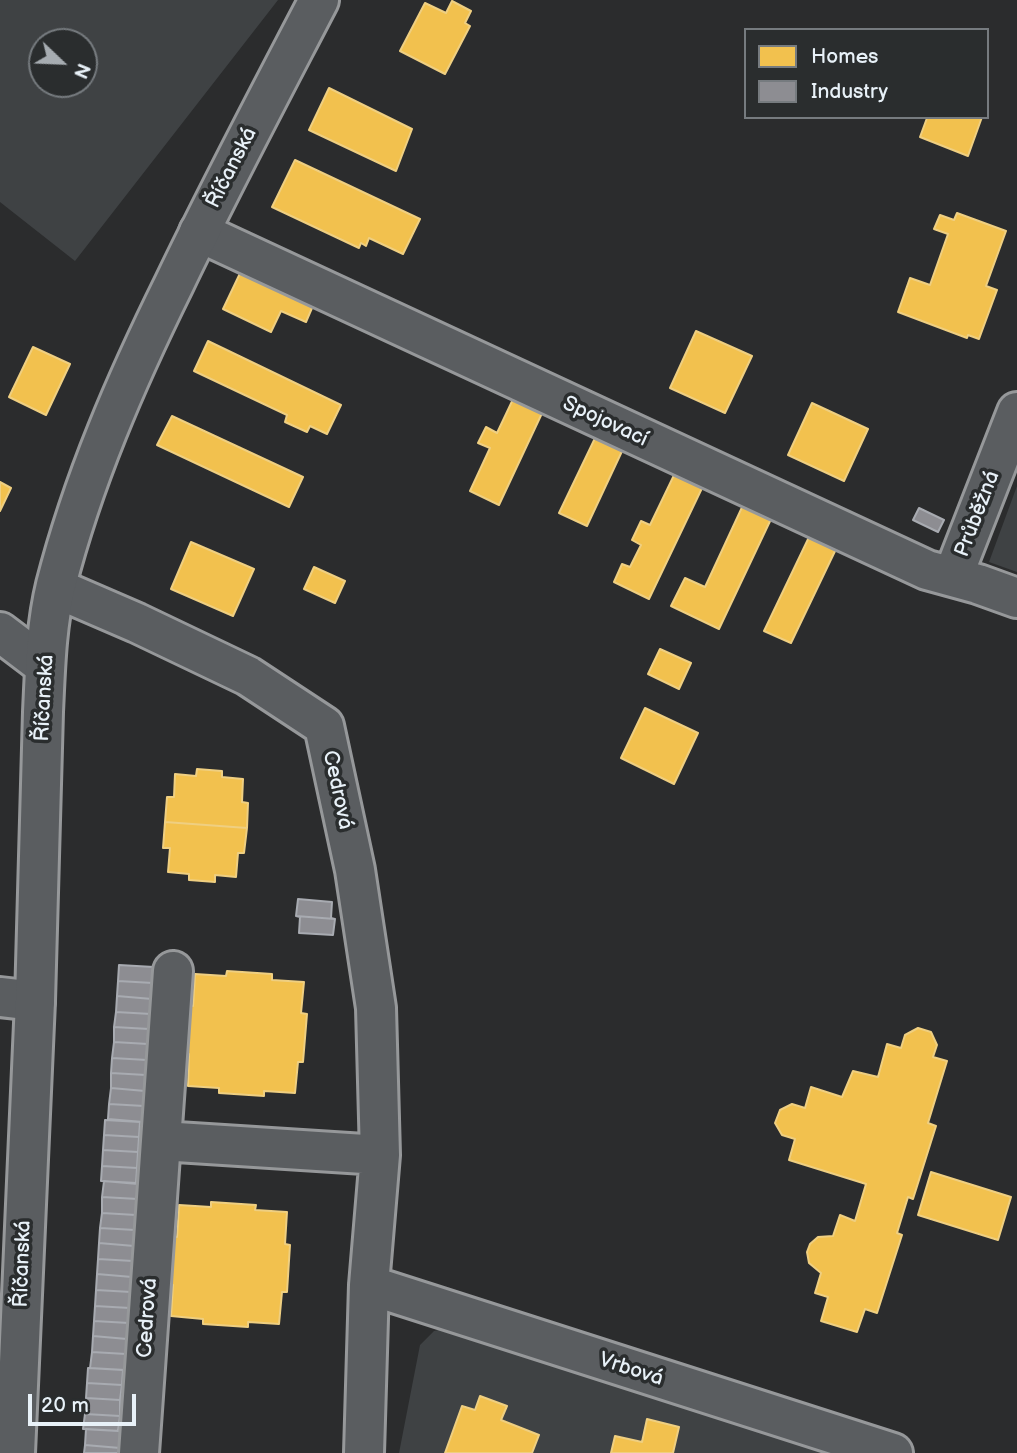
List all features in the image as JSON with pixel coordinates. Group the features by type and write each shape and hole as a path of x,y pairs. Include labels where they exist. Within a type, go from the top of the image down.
{"street":[{"name":"Říčanská","path":"15,1453 17,999 45,666 56,588 83,493 126,384 199,232 319,0"},
{"name":"Spojovací","path":"199,232 927,570 1017,598"},
{"name":"Průběžná","path":"953,576 1017,412"},
{"name":"Cedrová","path":"56,588 138,623 248,676 324,726 355,870 376,1008 380,1155 369,1284 364,1453"},
{"path":"0,632 45,666"},
{"name":"Cedrová","path":"139,1453 173,971"},
{"path":"161,1141 380,1155"},
{"name":"Vrbová","path":"369,1284 893,1453"}],"shaded area":[{"path":"0,0 278,0 75,261 0,202"},
{"path":"1017,486 1017,572 989,562"},
{"path":"448,1328 845,1453 399,1453 420,1345 434,1331"}],"building: Homes":[{"path":"452,1 471,11 465,23 470,26 445,74 400,51 425,3 446,13"},
{"path":"329,88 412,129 396,171 309,130"},
{"path":"927,119 981,119 968,156 920,137"},
{"path":"295,160 420,219 403,254 369,238 366,246 361,243 359,248 272,207"},
{"path":"957,213 1006,231 986,286 997,290 979,339 968,335 967,338 898,312 910,278 930,285 948,234 934,229 940,215 954,220"},
{"path":"243,267 315,301 306,322 281,311 271,332 223,309"},
{"path":"696,331 752,356 725,413 670,388"},
{"path":"208,341 341,405 327,434 310,426 307,432 285,422 287,415 194,371"},
{"path":"33,347 70,364 46,415 9,397"},
{"path":"515,395 544,409 499,505 470,491 490,448 478,443 486,427 497,433"},
{"path":"812,403 868,429 844,481 788,455"},
{"path":"172,416 303,477 289,507 157,445"},
{"path":"597,434 624,447 587,526 559,513"},
{"path":"676,471 704,484 649,599 614,582 622,564 630,567 641,545 632,540 641,521 650,525"},
{"path":"0,482 11,488 0,511"},
{"path":"744,503 772,517 719,629 671,606 685,578 705,587"},
{"path":"810,535 837,547 791,643 764,631"},
{"path":"191,542 254,569 233,616 171,589"},
{"path":"314,567 345,581 335,603 304,589"},
{"path":"660,649 691,663 679,689 648,674"},
{"path":"645,708 698,733 674,784 621,758"},
{"path":"197,769 222,771 222,777 243,779 242,802 248,803 247,828 165,822 167,797 174,797 175,774 196,776"},
{"path":"165,822 247,828 244,853 238,853 236,877 215,875 215,882 189,880 189,874 168,872 170,848 163,848"},
{"path":"227,971 272,974 272,980 304,982 301,1013 307,1014 303,1062 298,1062 295,1093 264,1091 264,1096 219,1093 219,1088 188,1086 189,1054 184,1054 188,1006 193,1006 195,974 226,976"},
{"path":"918,1028 931,1032 937,1045 933,1057 947,1061 928,1123 936,1126 913,1199 908,1197 897,1233 902,1235 877,1313 865,1309 857,1332 821,1321 828,1297 815,1293 821,1273 809,1263 807,1252 810,1244 818,1237 833,1236 840,1215 855,1221 866,1184 789,1160 795,1139 782,1135 775,1123 780,1110 792,1104 805,1108 811,1087 842,1097 853,1071 878,1077 887,1044 901,1048 905,1035"},
{"path":"931,1172 1011,1197 998,1240 918,1215"},
{"path":"211,1202 256,1205 255,1210 287,1212 285,1244 290,1245 287,1292 282,1292 279,1324 248,1322 248,1327 203,1324 203,1319 171,1316 173,1285 168,1284 172,1237 177,1237 179,1205 211,1207"},
{"path":"480,1396 507,1406 501,1420 539,1435 532,1453 445,1453 462,1406 475,1410"},
{"path":"647,1419 679,1427 673,1453 611,1453 615,1436 642,1442"}],"building: Industry":[{"path":"919,508 944,520 938,532 913,520"},
{"path":"298,899 332,902 331,918 335,919 296,916"},
{"path":"296,916 335,919 333,935 299,933 300,917"},
{"path":"119,965 154,967 153,983 118,981"},
{"path":"118,981 153,983 152,999 117,996"},
{"path":"117,996 152,999 151,1014 116,1012"},
{"path":"116,1012 151,1014 149,1029 114,1027"},
{"path":"114,1027 149,1029 148,1044 114,1042"},
{"path":"114,1042 148,1044 147,1060 112,1058"},
{"path":"112,1058 147,1060 146,1075 111,1073"},
{"path":"111,1073 146,1075 145,1091 111,1088"},
{"path":"111,1088 145,1091 144,1106 109,1104"},
{"path":"109,1104 144,1106 143,1122 108,1119"},
{"path":"105,1120 140,1122 139,1137 104,1135"},
{"path":"104,1135 139,1137 138,1152 103,1150"},
{"path":"103,1150 138,1152 137,1168 102,1166"},
{"path":"102,1166 137,1168 136,1183 101,1181"},
{"path":"104,1181 138,1184 138,1199 102,1197"},
{"path":"102,1197 138,1199 136,1215 102,1213"},
{"path":"102,1213 136,1215 135,1230 100,1228"},
{"path":"100,1228 135,1230 134,1246 99,1243"},
{"path":"99,1243 134,1246 133,1261 98,1259"},
{"path":"98,1259 133,1261 132,1277 97,1274"},
{"path":"97,1274 132,1277 131,1292 96,1290"},
{"path":"96,1290 131,1292 130,1308 95,1306"},
{"path":"95,1306 130,1308 129,1323 94,1321"},
{"path":"94,1321 129,1323 127,1339 93,1336"},
{"path":"93,1336 127,1339 126,1354 92,1352"},
{"path":"92,1352 126,1354 125,1370 90,1368"},
{"path":"88,1368 123,1370 122,1385 87,1383"},
{"path":"87,1383 122,1385 120,1400 86,1398"},
{"path":"86,1398 120,1400 120,1416 85,1414"},
{"path":"85,1414 120,1416 118,1431 83,1429"},
{"path":"86,1429 121,1431 120,1448 85,1445"},
{"path":"85,1445 120,1448 120,1453 84,1453"}]}
